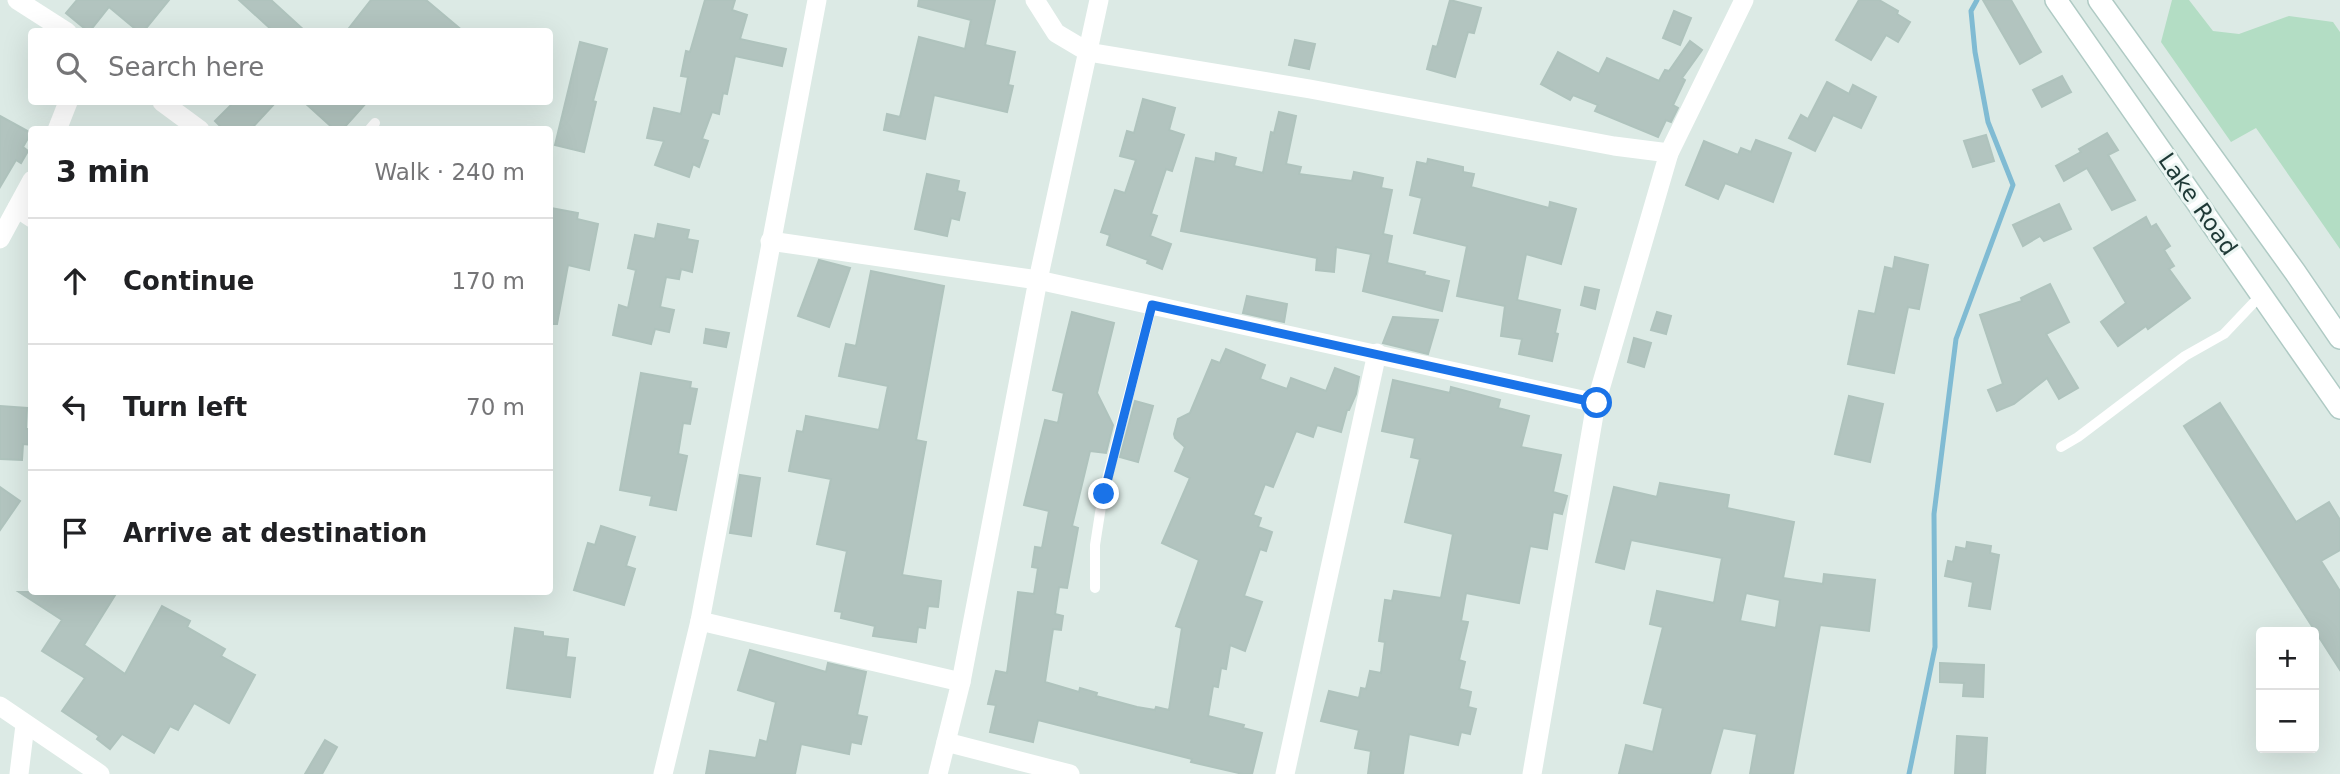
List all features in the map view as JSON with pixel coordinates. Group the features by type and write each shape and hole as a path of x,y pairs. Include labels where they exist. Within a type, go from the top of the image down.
{"main road":[{"name":"Lake Road","path":"2056,0 2340,408"},
{"name":"Lake Road","path":"2099,0 2340,338"}],"street":[{"path":"17,0 61,28"},
{"path":"663,774 700,621 817,0"},
{"path":"1035,0 1056,33 1088,52 1614,146 1669,153"},
{"path":"938,774 961,682 1038,280 1099,0"},
{"path":"1532,774 1597,403 1669,153 1744,0"},
{"path":"59,126 67,105"},
{"path":"166,105 195,126"},
{"path":"0,239 24,213"},
{"path":"770,241 1038,280 1597,403"},
{"path":"1285,774 1377,353"},
{"path":"700,621 961,682"},
{"path":"0,706 100,774"},
{"path":"19,774 25,725"},
{"path":"946,742 1070,774"}],"lane":[{"path":"2061,447 2078,438 2185,356 2224,334 2261,295"},
{"path":"1095,588 1095,545 1104,494 1152,305"}],"green space":[{"path":"2172,0 2189,0 2213,31 2239,34 2289,16 2333,22 2340,32 2340,249 2256,128 2231,142 2161,42"}],"building":[{"path":"77,0 169,0 146,28 134,28 109,7 92,28 84,28 66,13"},
{"path":"239,0 271,0 302,28 270,28"},
{"path":"371,0 426,0 459,28 349,28"},
{"path":"705,0 735,0 732,10 747,15 740,39 786,49 782,66 735,56 727,94 723,93 719,114 712,112 702,139 708,141 699,167 693,164 689,177 655,165 664,141 647,138 654,108 681,114 688,77 681,76 686,51 690,52"},
{"path":"919,0 995,0 985,45 1015,52 1008,85 1013,86 1007,112 934,95 925,139 884,130 887,114 900,117 919,37 965,49 971,20 918,6"},
{"path":"1450,0 1481,8 1474,33 1468,32 1455,77 1427,69 1433,46 1437,47"},
{"path":"1859,0 1879,0 1910,22 1898,42 1886,35 1871,60 1836,40"},
{"path":"1983,0 2011,0 2041,52 2020,64"},
{"path":"1674,11 1691,18 1680,45 1663,38"},
{"path":"1295,40 1315,44 1309,69 1289,65"},
{"path":"1690,41 1702,50 1682,78 1685,80 1673,105 1678,108 1671,122 1666,120 1658,137 1595,111 1598,105 1573,95 1570,100 1541,84 1558,52 1599,74 1607,58 1659,81"},
{"path":"580,42 607,49 593,101 596,102 584,152 555,145"},
{"path":"2062,76 2071,92 2042,107 2033,90"},
{"path":"1827,82 1849,94 1853,85 1876,97 1861,128 1833,115 1815,151 1789,138 1801,115 1808,119"},
{"path":"1143,99 1175,108 1169,130 1184,135 1172,171 1166,169 1151,214 1157,216 1150,236 1171,244 1162,269 1147,263 1148,260 1107,245 1110,235 1101,232 1115,190 1125,193 1136,160 1120,156 1127,131 1134,133"},
{"path":"231,105 273,105 254,126 220,126 215,121"},
{"path":"307,105 364,105 346,126 331,126"},
{"path":"1279,112 1296,116 1286,164 1301,167 1299,174 1352,181 1354,172 1383,178 1381,188 1392,190 1383,234 1392,236 1387,263 1449,281 1442,311 1363,291 1371,254 1336,247 1334,272 1316,270 1317,258 1181,231 1196,158 1215,162 1216,153 1236,158 1234,166 1263,173 1271,132 1274,133"},
{"path":"0,116 28,131 23,147 28,151 21,163 16,160 0,187"},
{"path":"2107,133 2118,150 2108,155 2135,200 2112,210 2087,168 2064,181 2056,166"},
{"path":"1986,135 1994,161 1973,167 1964,141"},
{"path":"1756,140 1791,153 1773,202 1725,183 1718,199 1686,185 1704,141 1738,155 1741,148 1751,152"},
{"path":"1428,159 1463,167 1463,172 1474,174 1471,187 1549,208 1550,202 1576,209 1561,264 1526,254 1517,300 1560,310 1552,361 1519,354 1522,339 1501,336 1505,306 1457,296 1467,246 1414,233 1422,198 1410,195 1417,162 1427,164"},
{"path":"927,174 959,181 957,191 965,193 959,220 951,218 947,236 915,229"},
{"path":"2059,204 2071,229 2044,241 2040,236 2023,246 2013,225"},
{"path":"553,208 578,213 577,219 598,224 589,270 568,265 557,324 553,324"},
{"path":"2146,217 2151,227 2156,224 2170,246 2164,250 2174,266 2169,269 2190,298 2148,329 2146,326 2118,346 2101,322 2126,303 2094,248"},
{"path":"658,224 689,230 687,239 698,241 692,272 681,269 679,279 666,277 660,307 674,310 669,332 655,329 651,344 613,335 619,305 628,308 636,270 628,268 635,235 655,239"},
{"path":"1895,257 1928,265 1919,309 1908,307 1894,373 1848,364 1859,311 1875,314 1885,267 1893,269"},
{"path":"819,260 850,268 829,327 798,316"},
{"path":"871,271 944,286 916,440 926,442 902,575 941,581 938,607 928,606 925,628 918,627 916,642 873,636 875,626 841,618 842,612 835,611 847,551 817,544 831,479 789,471 797,431 803,432 806,416 879,430 888,386 839,376 846,344 856,346"},
{"path":"2050,284 2069,322 2046,334 2078,388 2059,399 2047,378 2014,404 1997,411 1988,390 2003,384 1980,315 2022,301 2021,298"},
{"path":"1585,287 1599,290 1595,309 1581,305"},
{"path":"1247,296 1287,304 1284,322 1243,313"},
{"path":"1072,312 1114,323 1097,393 1113,425 1106,453 1090,451 1072,526 1078,528 1067,588 1059,587 1055,614 1063,616 1061,630 1053,629 1045,682 1079,692 1080,688 1097,693 1096,696 1137,707 1169,710 1182,628 1176,626 1199,560 1162,543 1190,478 1175,471 1185,447 1174,434 1178,419 1190,413 1212,360 1220,363 1226,349 1265,365 1260,379 1287,389 1291,378 1326,391 1335,368 1359,377 1356,394 1347,410 1341,432 1317,425 1313,437 1296,431 1273,487 1265,484 1253,515 1261,518 1258,527 1272,532 1266,551 1260,549 1244,596 1262,602 1245,651 1230,645 1226,669 1221,668 1218,687 1213,686 1208,716 1244,725 1243,728 1262,733 1252,774 1191,762 1192,759 1038,720 1033,742 990,732 996,705 988,704 996,671 1007,673 1018,592 1034,594 1038,568 1032,567 1035,547 1042,548 1049,511 1024,505 1045,420 1058,423 1064,393 1053,390"},
{"path":"1657,312 1671,316 1666,334 1651,330"},
{"path":"1393,317 1438,320 1428,354 1383,343"},
{"path":"706,329 729,333 726,347 704,343"},
{"path":"1634,338 1651,343 1644,367 1628,362"},
{"path":"641,373 691,382 690,388 697,389 690,424 683,423 678,454 687,456 676,510 650,505 652,496 620,490"},
{"path":"1393,380 1450,393 1451,387 1500,400 1498,408 1529,416 1521,447 1561,455 1553,492 1567,496 1562,514 1553,512 1547,549 1530,546 1519,603 1466,593 1461,621 1468,622 1459,660 1465,662 1459,689 1471,692 1468,707 1476,709 1470,734 1461,732 1458,745 1409,734 1403,774 1368,774 1371,751 1355,748 1359,730 1321,721 1329,691 1359,698 1361,688 1366,689 1370,671 1381,673 1385,642 1379,641 1385,600 1392,601 1394,591 1441,598 1453,534 1405,522 1420,459 1411,457 1415,438 1382,431"},
{"path":"1849,396 1883,404 1870,462 1835,454"},
{"path":"1135,401 1153,406 1138,462 1120,457"},
{"path":"2220,403 2296,522 2329,502 2340,520 2340,550 2321,561 2340,591 2340,670 2319,637 2319,627 2313,627 2184,426"},
{"path":"0,406 27,408 28,445 23,444 22,460 0,459"},
{"path":"740,475 760,478 751,536 730,533"},
{"path":"1660,483 1729,495 1727,508 1794,522 1783,578 1823,584 1824,574 1875,580 1869,631 1820,625 1793,774 1750,774 1757,734 1723,728 1710,774 1619,774 1626,745 1653,752 1663,708 1644,703 1663,627 1650,624 1657,591 1714,603 1722,558 1631,540 1624,569 1596,562 1614,487 1657,497","holes":["1746,593 1780,600 1776,628 1740,621"]},
{"path":"0,487 20,501 0,530"},
{"path":"601,526 635,537 626,566 635,569 624,605 574,590 588,543 595,545"},
{"path":"1967,542 1991,546 1990,553 1999,555 1990,609 1969,606 1973,582 1945,576 1948,561 1953,562 1956,547 1966,549"},
{"path":"19,592 28,592 28,595 115,595 84,645 125,674 162,606 190,621 187,627 225,649 221,656 255,675 229,723 194,703 178,730 170,726 154,753 122,734 110,749 97,739 99,736 62,711 85,678 42,651 62,620"},
{"path":"515,628 543,632 543,636 568,639 566,657 575,658 570,697 507,688"},
{"path":"750,650 826,672 828,663 866,672 857,715 867,717 861,744 851,742 849,754 801,744 795,774 706,774 710,751 756,758 760,740 767,742 776,702 738,690"},
{"path":"1940,663 1984,665 1983,697 1963,696 1964,683 1940,682"},
{"path":"1957,736 1987,738 1985,774 1955,774"},
{"path":"325,740 337,747 322,774 305,774"}],"waterway":[{"path":"1909,774 1935,647 1934,514 1956,339 2013,185 1988,122 1975,52 1971,11 1977,0"}],"route":[{"path":"1104,494 1152,305 1597,403"}]}
